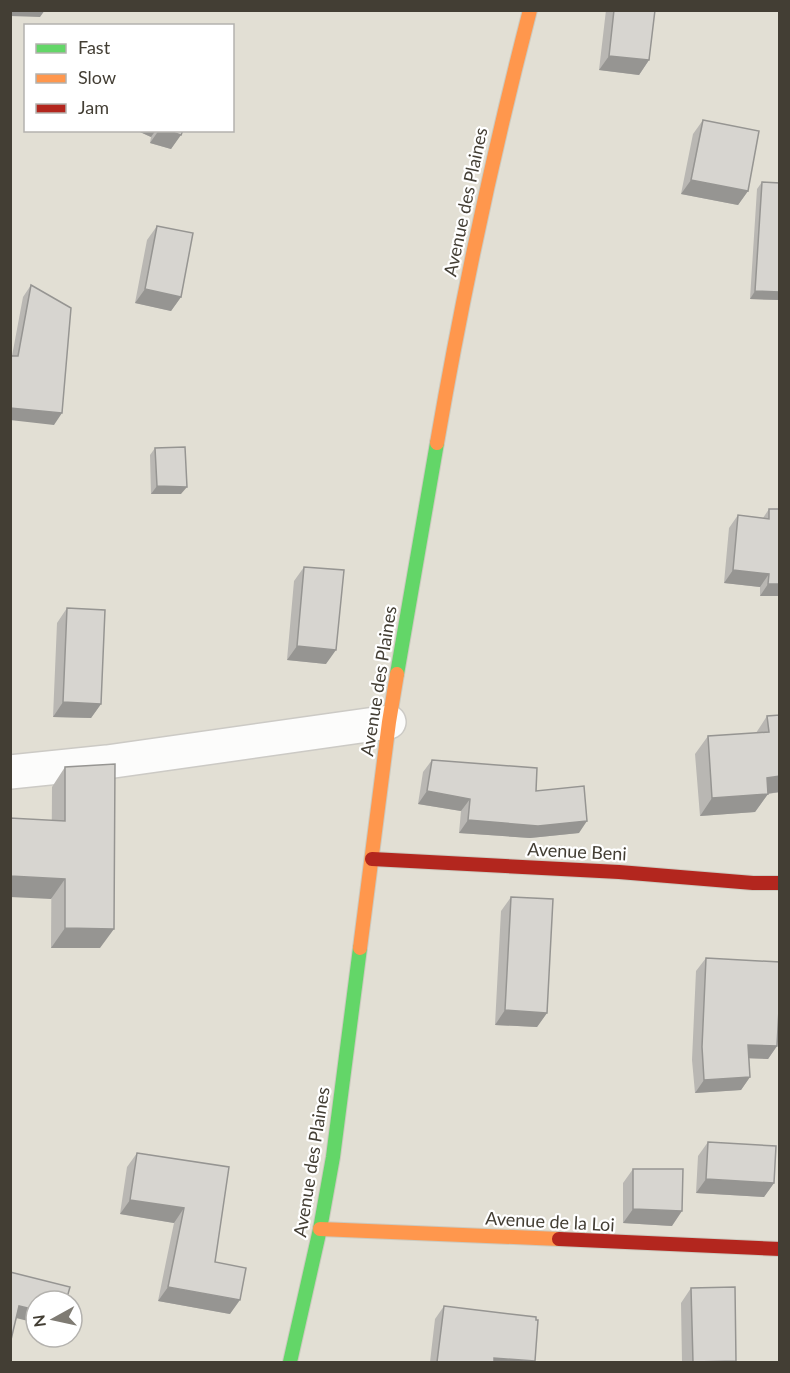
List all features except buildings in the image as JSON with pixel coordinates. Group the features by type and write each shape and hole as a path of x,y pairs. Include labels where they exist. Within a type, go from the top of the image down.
{"street":[{"name":"Avenue des Plaines","path":"290,1362 320,1229 333,1157 389,722 439,431 508,91 530,10"},
{"path":"10,772 107,762 389,722"},
{"name":"Avenue Beni","path":"372,858 780,883"},
{"name":"Avenue de la Loi","path":"320,1229 780,1249"}],"shaded area":[{"path":"11,11 779,11 779,1362 11,1362"}],"traffic: fast":[{"path":"397,674 437,443"},
{"path":"290,1362 320,1229 333,1157 360,948"}],"traffic: slow":[{"path":"437,443 479,226 530,10"},
{"path":"360,948 397,674"},
{"path":"320,1229 559,1239"}],"traffic: jam":[{"path":"372,859 780,883"},
{"path":"559,1239 780,1249"}]}
